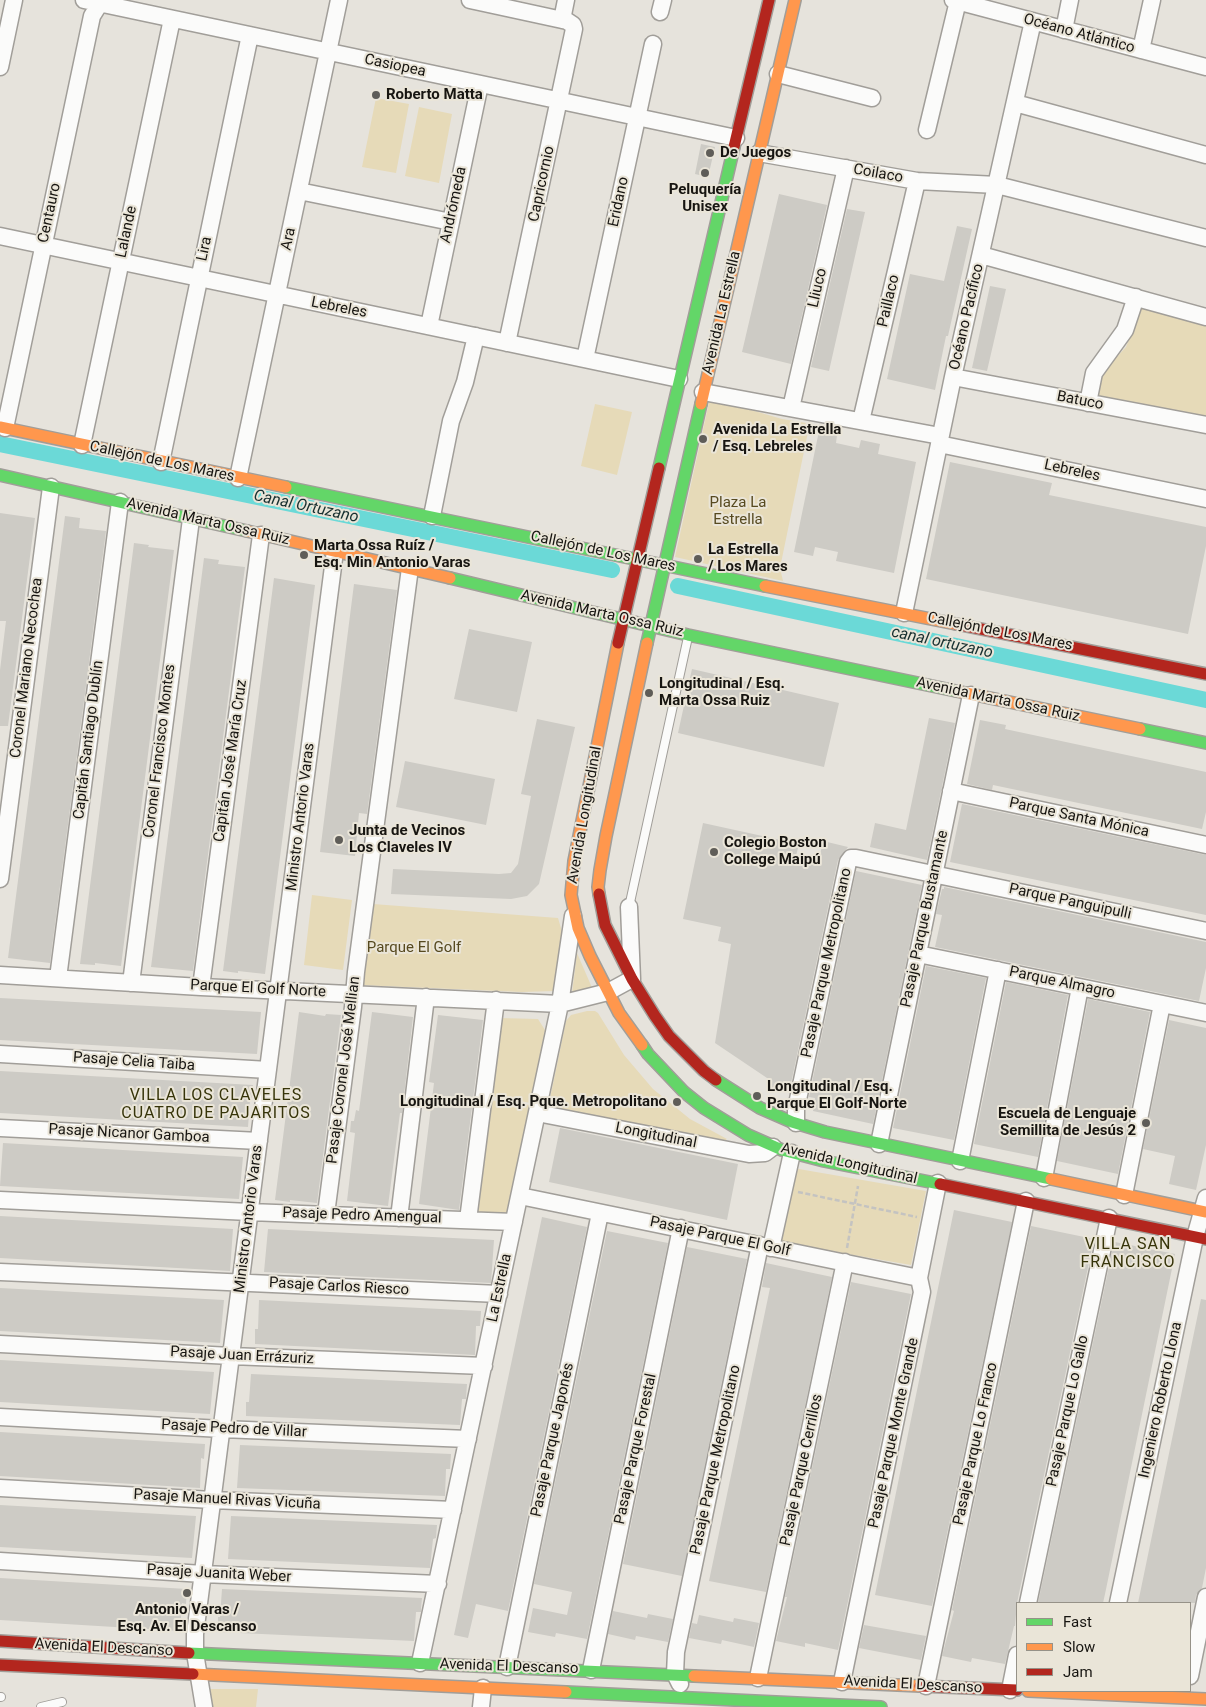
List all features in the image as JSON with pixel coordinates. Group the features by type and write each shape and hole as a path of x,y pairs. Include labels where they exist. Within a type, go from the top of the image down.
{"street":[{"path":"0,66 14,0"},
{"name":"Ara","path":"238,478 339,0"},
{"path":"470,0 567,23"},
{"name":"Capricornio","path":"507,343 574,33 567,23 566,0"},
{"name":"Avenida La Estrella","path":"623,619 769,0"},
{"name":"Avenida La Estrella","path":"650,625 795,0"},
{"path":"1064,30 1070,0"},
{"path":"1141,50 1152,0"},
{"name":"Casiopea","path":"95,1 172,19 736,138"},
{"name":"Centauro","path":"2,428 44,246 95,1"},
{"path":"927,130 955,1"},
{"name":"Océano Atlántico","path":"955,1 988,5 1064,30 1206,67"},
{"name":"Lalande","path":"82,445 172,19"},
{"name":"Océano Pacífico","path":"904,613 953,377 1033,21"},
{"name":"Lira","path":"161,462 250,35"},
{"name":"Eridano","path":"585,360 653,44"},
{"path":"778,74 872,98"},
{"name":"Andrómeda","path":"428,326 480,84"},
{"path":"1015,104 1206,154"},
{"name":"Coilaco","path":"760,153 917,181 997,185 1206,238"},
{"name":"Lliuco","path":"791,408 846,168"},
{"name":"Paillaco","path":"861,421 917,181"},
{"path":"299,191 451,222"},
{"name":"Lebreles","path":"0,236 277,296 679,379"},
{"path":"981,255 1206,317"},
{"path":"1088,402 1094,373 1126,330 1136,298"},
{"path":"432,516 451,421 466,382 476,336"},
{"name":"Batuco","path":"953,377 1206,425"},
{"name":"Lebreles","path":"704,392 861,421 1206,499"},
{"name":"Callejón de Los Mares","path":"2,428 663,565 1206,674"},
{"name":"Avenida Marta Ossa Ruiz","path":"0,475 410,568 688,634 1206,744"},
{"name":"Coronel Mariano Necochea","path":"0,879 51,487"},
{"name":"Capitán Santiago Dublín","path":"58,978 120,502"},
{"name":"Coronel Francisco Montes","path":"131,983 191,518"},
{"name":"Capitán José María Cruz","path":"201,987 261,535"},
{"name":"Ministro Antorio Varas","path":"204,1707 195,1653 195,1634 335,551"},
{"name":"Pasaje Coronel José Mellian","path":"326,1214 410,568"},
{"name":"Avenida Longitudinal","path":"623,619 574,861 571,885 574,912 587,950 619,1013 648,1054 684,1092 725,1122 773,1147 824,1161 1200,1238"},
{"name":"Avenida Longitudinal","path":"650,625 598,878 599,898 605,925 632,979 654,1016 669,1036 704,1072 743,1098 796,1123 825,1132 879,1144 1124,1195 1205,1207"},
{"name":"Pasaje Parque Bustamante","path":"879,1144 971,695"},
{"name":"Parque Santa Mónica","path":"951,791 1206,845"},
{"name":"Pasaje Parque Metropolitano","path":"796,1123 796,1110 849,860 856,858 934,874"},
{"name":"Parque Panguipulli","path":"934,874 1206,930"},
{"path":"629,906 632,979"},
{"name":"La Estrella","path":"420,1663 560,1004 574,912"},
{"name":"Parque Almagro","path":"918,954 1206,1013"},
{"path":"960,1161 998,970"},
{"name":"Parque El Golf Norte","path":"0,975 201,987 560,1004 608,992 632,979"},
{"path":"1044,1178 1080,987"},
{"path":"399,1218 426,997"},
{"path":"468,1220 496,1000"},
{"path":"1124,1195 1162,1004"},
{"name":"Pasaje Celia Taiba","path":"0,1054 268,1070"},
{"name":"Longitudinal","path":"537,1113 749,1154 765,1152 773,1147"},
{"name":"Pasaje Nicanor Gamboa","path":"0,1128 259,1141"},
{"name":"Pasaje Parque Metropolitano","path":"676,1674 676,1652 765,1246 784,1188 792,1153"},
{"name":"Pasaje Parque Monte Grande","path":"842,1682 922,1292 920,1278 938,1183"},
{"name":"Pasaje Parque El Golf","path":"520,1196 920,1278"},
{"name":"Pasaje Pedro Amengual","path":"0,1200 514,1222"},
{"name":"Pasaje Parque Lo Franco","path":"926,1686 1026,1202"},
{"name":"Ingeniero Roberto Llona","path":"1118,1602 1200,1238 1205,1207"},
{"name":"Pasaje Parque Japonés","path":"507,1667 600,1213"},
{"name":"Pasaje Parque Lo Gallo","path":"1028,1602 1109,1218"},
{"name":"Pasaje Parque Forestal","path":"591,1670 681,1228"},
{"name":"Pasaje Parque Cerrillos","path":"758,1678 845,1262"},
{"name":"Pasaje Carlos Riesco","path":"0,1272 499,1294"},
{"name":"Pasaje Juan Errázuriz","path":"0,1344 484,1366"},
{"name":"Pasaje Pedro de Villar","path":"0,1417 222,1429 468,1439"},
{"name":"Pasaje Manuel Rivas Vicuña","path":"0,1488 212,1500 453,1510"},
{"name":"Pasaje Juanita Weber","path":"0,1561 203,1574 438,1584"},
{"path":"1191,1671 1206,1597"},
{"name":"Avenida El Descanso","path":"0,1641 195,1653 1014,1690"},
{"name":"Avenida El Descanso","path":"0,1665 198,1676 482,1688 550,1699 881,1707"},
{"path":"1014,1690 1016,1667"},
{"path":"676,1674 686,1702"},
{"path":"481,1707 482,1688"},
{"path":"1031,1692 1055,1700 1186,1694 1206,1698"}],"lane":[{"path":"629,906 688,634"},
{"path":"41,1707 62,1702"}],"path":[{"path":"845,1262 862,1168"},
{"path":"784,1188 854,1205 931,1220"}],"green space":[{"path":"376,98 409,104 396,173 362,167"},
{"path":"419,107 452,114 439,183 405,176"},
{"path":"1141,307 1206,325 1206,421 1094,398 1100,375 1126,347"},
{"name":"Plaza La Estrella","path":"710,398 782,419 806,423 805,425 809,427 780,568 783,581 675,557"},
{"path":"595,404 632,412 617,475 581,466"},
{"path":"312,895 352,900 343,970 304,965"},
{"name":"Parque El Golf","path":"373,904 558,918 563,935 555,991 522,992 359,985"},
{"path":"577,953 593,990 572,993"},
{"path":"587,1011 598,1013 624,1055 653,1089 690,1119 727,1139 723,1142 548,1108 566,1021 571,1015"},
{"path":"499,1018 538,1019 545,1030 531,1103 490,1096"},
{"path":"489,1100 530,1105 510,1217 473,1215"},
{"path":"793,1168 926,1191 911,1265 778,1242"},
{"path":"209,1689 258,1689 256,1707 212,1707"}],"building":[{"path":"701,144 715,147 708,177 695,174"},
{"path":"779,194 827,205 791,364 742,352"},
{"path":"847,209 865,212 829,371 811,367"},
{"path":"957,226 972,229 935,390 887,379 910,274 944,281"},
{"path":"990,286 1006,289 987,371 972,368"},
{"path":"819,431 837,435 836,443 859,448 861,440 880,444 878,454 916,462 894,573 836,561 838,552 815,547 813,556 794,552"},
{"path":"950,462 1052,483 1049,495 1206,527 1206,546 1188,634 926,579"},
{"path":"0,513 35,518 8,726 0,726 0,670 6,621 0,621"},
{"path":"65,516 80,518 79,528 106,531 50,963 8,958"},
{"path":"134,543 149,545 148,547 174,550 121,966 95,963 95,965 80,964"},
{"path":"204,558 219,560 218,564 245,567 193,971 151,967"},
{"path":"274,578 315,585 265,974 238,971 238,973 223,971"},
{"path":"354,584 397,590 367,814 359,813 355,856 320,852"},
{"path":"469,629 532,642 517,712 454,699"},
{"path":"692,669 839,703 824,767 678,733"},
{"path":"929,718 955,723 927,860 870,847 875,823 906,830"},
{"path":"537,719 575,727 539,884 527,896 511,899 391,894 393,869 511,873 518,864 531,796 521,794"},
{"path":"980,720 1006,725 1005,729 1206,772 1206,812 1202,829 993,785 992,790 967,784"},
{"path":"405,761 495,779 486,825 396,807"},
{"path":"962,804 1206,855 1206,915 950,862"},
{"path":"703,823 799,844 795,860 818,864 823,841 848,847 838,860 789,1093 769,1088 770,1080 715,1043 731,944 718,941 721,927 683,919"},
{"path":"856,871 922,885 873,1124 813,1111 815,1098 809,1097"},
{"path":"944,887 1206,942 1206,968 1199,1001 935,947 942,915 936,914"},
{"path":"926,966 986,978 954,1140 893,1128"},
{"path":"1006,982 1068,995 1038,1157 974,1144"},
{"path":"0,998 261,1012 257,1054 0,1040"},
{"path":"1088,999 1150,1012 1118,1174 1057,1161"},
{"path":"299,1012 325,1016 326,1014 341,1015 317,1203 275,1200"},
{"path":"372,1012 413,1017 402,1113 400,1113 388,1206 347,1201 355,1133 350,1132 351,1121 354,1121 356,1110 359,1111"},
{"path":"438,1015 483,1020 459,1210 419,1204 434,1083 429,1082"},
{"path":"1169,1020 1206,1028 1206,1145 1196,1190 1169,1184 1175,1156 1143,1149"},
{"path":"0,1071 253,1085 248,1127 0,1113"},
{"path":"560,1128 738,1164 727,1220 549,1182"},
{"path":"3,1143 243,1157 239,1199 0,1186"},
{"path":"954,1210 1012,1222 932,1606 875,1595"},
{"path":"0,1216 233,1229 230,1271 0,1258"},
{"path":"542,1217 587,1227 508,1611 476,1604 468,1638 454,1635"},
{"path":"1031,1226 1094,1239 1016,1602 1015,1626 1005,1664 972,1658 971,1662 942,1656 954,1611 952,1610"},
{"path":"268,1229 494,1240 491,1283 264,1272"},
{"path":"607,1231 668,1243 587,1639 556,1633 555,1637 528,1632 533,1608 567,1615 572,1592 534,1584"},
{"path":"1114,1243 1175,1254 1105,1594 1103,1602 1038,1602"},
{"path":"687,1247 747,1259 682,1576 623,1564"},
{"path":"766,1263 832,1277 766,1592 709,1581 770,1288 762,1287"},
{"path":"851,1282 911,1294 838,1650 805,1643 805,1647 776,1641 787,1597 785,1597"},
{"path":"0,1288 224,1300 220,1343 0,1331"},
{"path":"1201,1299 1206,1300 1206,1568 1202,1588 1196,1595 1195,1603 1138,1602"},
{"path":"259,1300 481,1311 480,1326 476,1326 475,1355 255,1344 255,1329 258,1329"},
{"path":"0,1360 214,1372 210,1414 0,1402"},
{"path":"251,1374 467,1384 466,1399 462,1399 460,1425 246,1416 246,1402 249,1402"},
{"path":"0,1432 205,1444 204,1459 201,1458 200,1488 0,1476"},
{"path":"240,1445 451,1454 450,1469 446,1469 445,1496 237,1488"},
{"path":"0,1505 196,1516 192,1558 0,1547"},
{"path":"231,1516 437,1525 436,1538 433,1539 430,1568 228,1559"},
{"path":"0,1578 187,1589 186,1604 182,1603 180,1631 0,1620"},
{"path":"222,1589 422,1598 421,1612 416,1612 414,1641 218,1632"},
{"path":"613,1611 647,1618 648,1614 673,1619 668,1642 636,1636 635,1640 608,1634"},
{"path":"699,1615 733,1622 734,1618 759,1623 754,1647 722,1640 721,1644 689,1638 692,1623 697,1624"},
{"path":"864,1625 926,1636 921,1660 859,1648"}],"waterway":[{"name":"Canal Ortuzano","path":"0,444 612,570"},
{"name":"canal ortuzano","path":"678,586 1206,700"}],"traffic: fast":[{"path":"659,468 734,147"},
{"path":"647,643 701,404"},
{"path":"0,475 247,531"},
{"path":"286,487 765,586"},
{"path":"450,578 688,635 956,691"},
{"path":"1140,729 1206,743"},
{"path":"642,1045 648,1054 684,1092 704,1108 748,1135 782,1150 824,1161 940,1184"},
{"path":"716,1080 760,1108 792,1122 825,1132 1051,1179"},
{"path":"189,1653 694,1676"},
{"path":"566,1692 881,1707"}],"traffic: slow":[{"path":"701,404 795,0"},
{"path":"0,427 286,487"},
{"path":"247,531 450,578"},
{"path":"765,586 956,624"},
{"path":"618,643 574,861 571,895 578,928 590,956 619,1013 642,1045"},
{"path":"599,894 600,870 606,836 647,643"},
{"path":"956,691 1140,729"},
{"path":"1051,1179 1206,1212"},
{"path":"193,1674 566,1692"},
{"path":"694,1676 920,1686"},
{"path":"1050,1692 1206,1699"}],"traffic: jam":[{"path":"734,147 769,0"},
{"path":"618,643 659,468"},
{"path":"956,624 1206,674"},
{"path":"599,894 605,925 632,979 655,1016 669,1036 704,1071 716,1080"},
{"path":"940,1184 1206,1239"},
{"path":"0,1641 189,1653"},
{"path":"0,1665 193,1674"},
{"path":"920,1686 1016,1690"}],"place":[{"name":"Roberto Matta","path":"376,95"},
{"name":"De Juegos","path":"710,153"},
{"name":"Peluquería Unisex","path":"705,173"},
{"name":"Avenida La Estrella / Esq. Lebreles","path":"703,439"},
{"name":"Marta Ossa Ruíz / Esq. Min Antonio Varas","path":"304,555"},
{"name":"La Estrella / Los Mares","path":"698,559"},
{"name":"Longitudinal / Esq. Marta Ossa Ruiz","path":"649,693"},
{"name":"Junta de Vecinos Los Claveles IV","path":"339,840"},
{"name":"Colegio Boston College Maipú","path":"714,852"},
{"name":"Longitudinal / Esq. Parque El Golf-Norte","path":"757,1096"},
{"name":"Longitudinal / Esq. Pque. Metropolitano","path":"677,1102"},
{"name":"Escuela de Lenguaje Semillita de Jesús 2","path":"1146,1123"},
{"name":"Antonio Varas / Esq. Av. El Descanso","path":"187,1593"}],"district":[{"name":"VILLA LOS CLAVELES CUATRO DE PAJARITOS","path":"216,1105"},
{"name":"VILLA SAN FRANCISCO","path":"1128,1254"}]}
